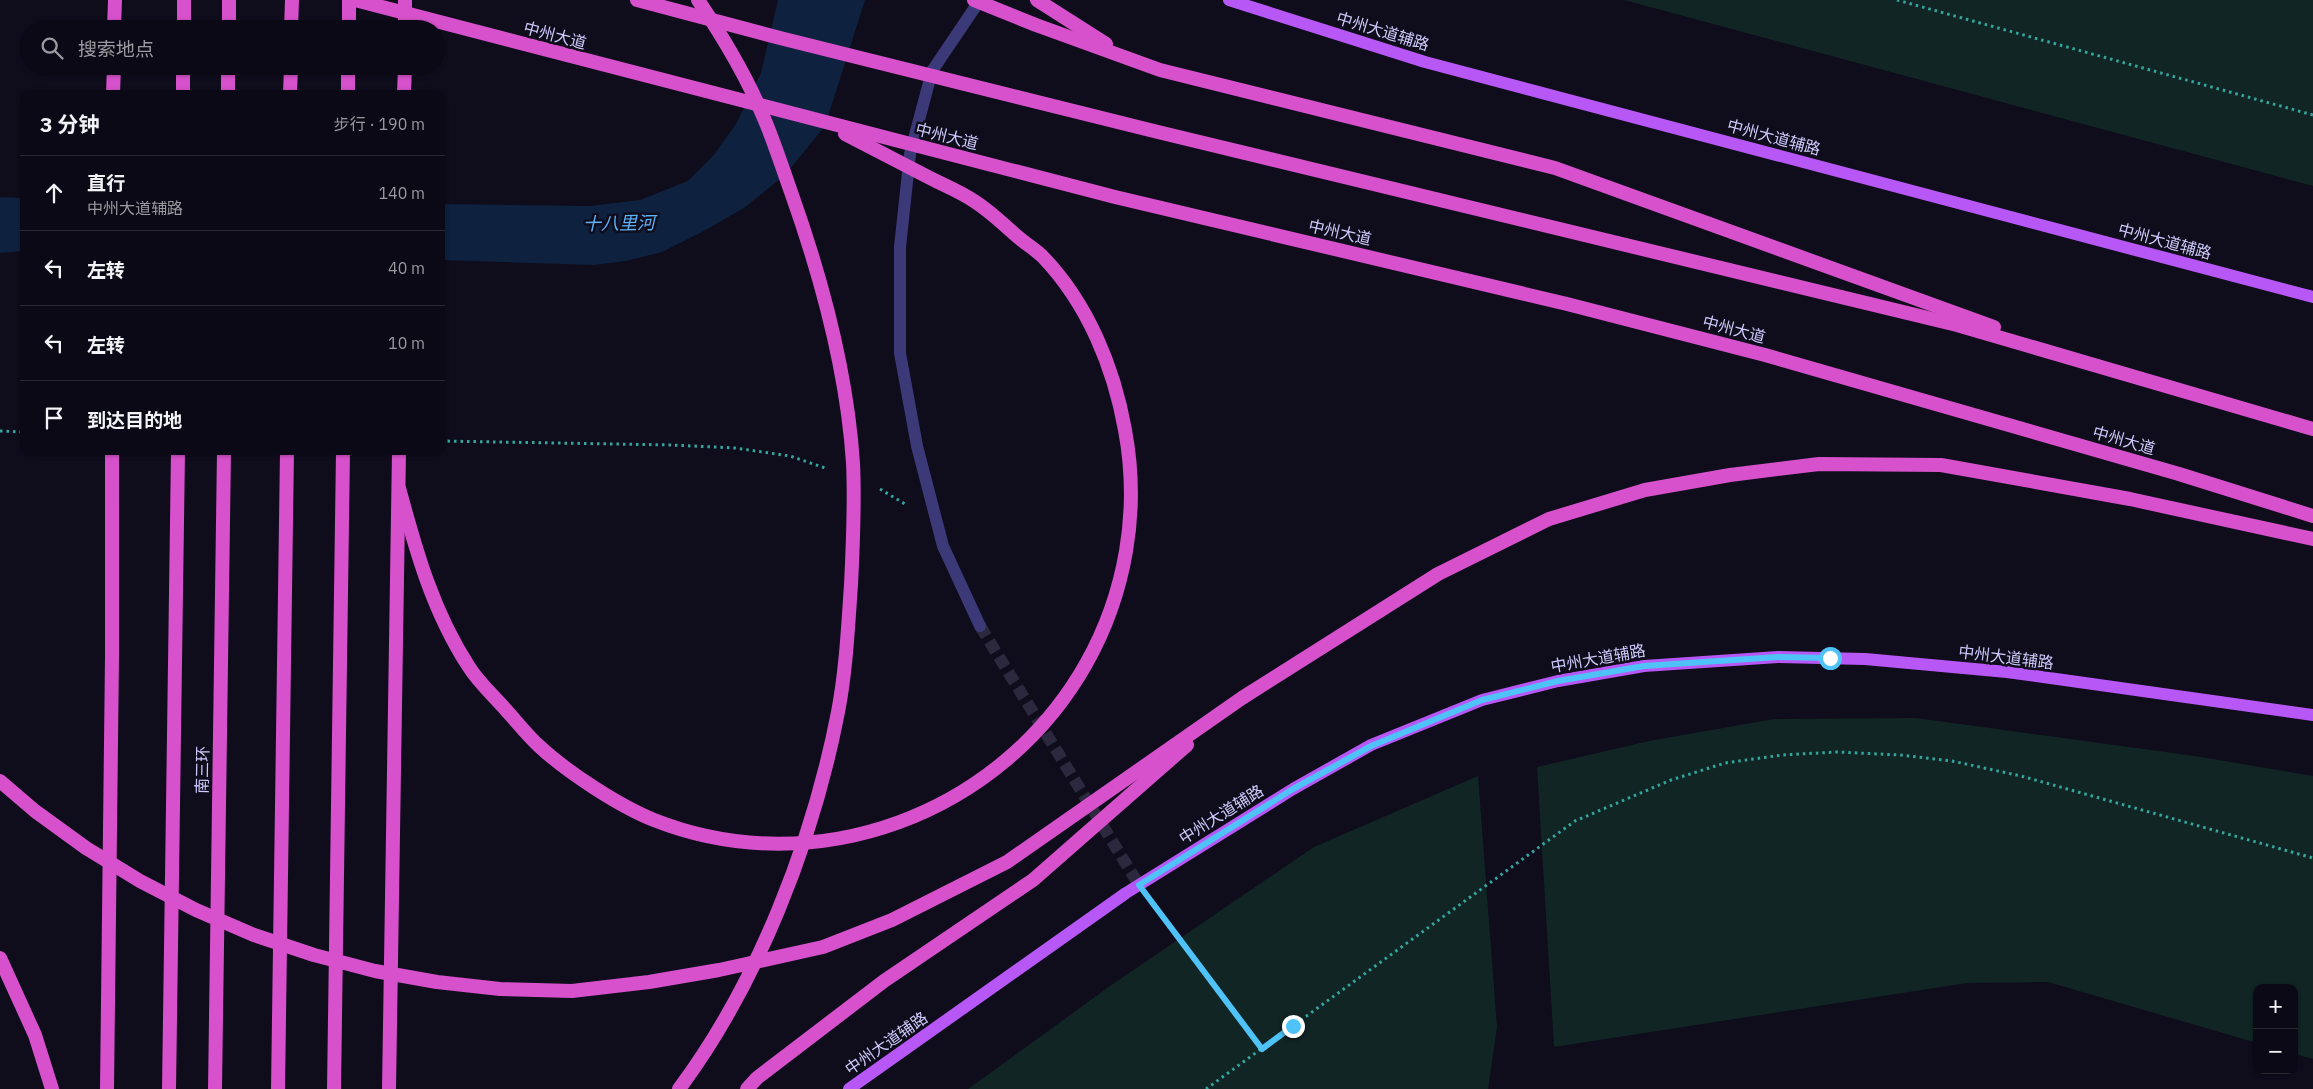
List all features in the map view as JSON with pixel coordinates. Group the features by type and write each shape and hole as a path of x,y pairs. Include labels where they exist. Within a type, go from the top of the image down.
{"highway":[{"path":"114,20 115,0"},
{"path":"184,0 184,20"},
{"path":"229,0 229,20"},
{"path":"291,20 292,0"},
{"path":"349,20 350,0"},
{"name":"中州大道","path":"355,0 432,20"},
{"path":"405,0 405,20"},
{"path":"637,0 1041,103 1957,325 2313,429"},
{"path":"679,1089 730,1011 769,931 807,832 838,711 848,630 853,554 853,464 845,398 827,305 803,226 764,116 725,40 698,0"},
{"path":"974,0 1036,25 1160,70 1555,168 2126,375"},
{"path":"1043,4 1126,57"},
{"name":"中州大道","path":"445,24 1026,175 1557,302 1755,353 2160,468 2313,516"},
{"path":"113,90 114,75"},
{"path":"183,75 183,90"},
{"path":"228,75 228,90"},
{"path":"290,90 291,75"},
{"path":"348,75 348,90"},
{"path":"404,75 404,90"},
{"path":"399,488 421,569 438,611 471,671 539,746 598,790 652,819 694,833 739,841 782,844 825,841 868,833 908,820 948,802 984,778 1018,751 1048,720 1074,685 1095,648 1111,610 1123,570 1132,488 1128,446 1121,406 1109,366 1092,328 1071,292 1043,257 974,200 822,122"},
{"path":"107,1089 112,666 112,455"},
{"path":"169,1089 178,455"},
{"name":"南三环","path":"215,1089 224,455"},
{"path":"278,1089 286,455"},
{"path":"334,1089 343,455"},
{"path":"388,1089 399,455"},
{"path":"0,781 35,811 86,848 140,881 196,910 254,935 314,955 375,971 437,982 500,989 572,991 650,982 719,970 823,947 892,920 1007,862 1242,698 1438,574 1549,520 1645,490 1730,475 1820,464 1941,465 2130,499 2313,539"},
{"path":"747,1089 757,1078 884,981 1033,880 1242,698"},
{"path":"0,958 34,1035 52,1089"}],"main road":[{"name":"中州大道辅路","path":"1229,0 1425,62 2313,296"},
{"name":"中州大道辅路","path":"849,1089 1139,885 1293,789 1371,746 1482,700 1558,681 1644,666 1778,657 1865,659 2007,672 2313,715"}],"street":[{"path":"980,0 932,71 910,154 900,247 900,353 917,446 944,546 980,626"}],"path":[{"path":"1897,0 2313,115"},
{"path":"0,431 20,432"},
{"path":"445,441 672,444 735,448 790,456 836,472"},
{"path":"873,484 938,525"},
{"path":"1206,1089 1575,821 1672,780 1725,763 1782,755 1837,752 1900,755 1952,761 2021,776 2313,858"},
{"path":"1139,885 1262,1049"}],"green space":[{"path":"1624,0 2313,0 2313,186"},
{"path":"1916,718 2195,756 2313,776 2313,1059 2298,1055 2298,984 2253,984 2253,1042 2048,982 1967,983 1554,1047 1537,767 1649,741 1774,719"},
{"path":"1478,776 1497,1027 1488,1089 968,1089 1110,986 1314,847"}],"water":[{"name":"十八里河","path":"778,0 865,0 825,126 785,175 744,208 662,252 626,261 594,265 445,260 445,204 589,206 640,200 688,181 713,156 736,124 761,73"},
{"path":"0,197 20,198 20,251 0,253"}],"tunnel":[{"path":"980,626 1139,885"}],"route":[{"path":"1293,1026 1262,1049 1139,885 1293,789 1371,746 1482,700 1558,681 1644,666 1778,657 1830,658"}]}
